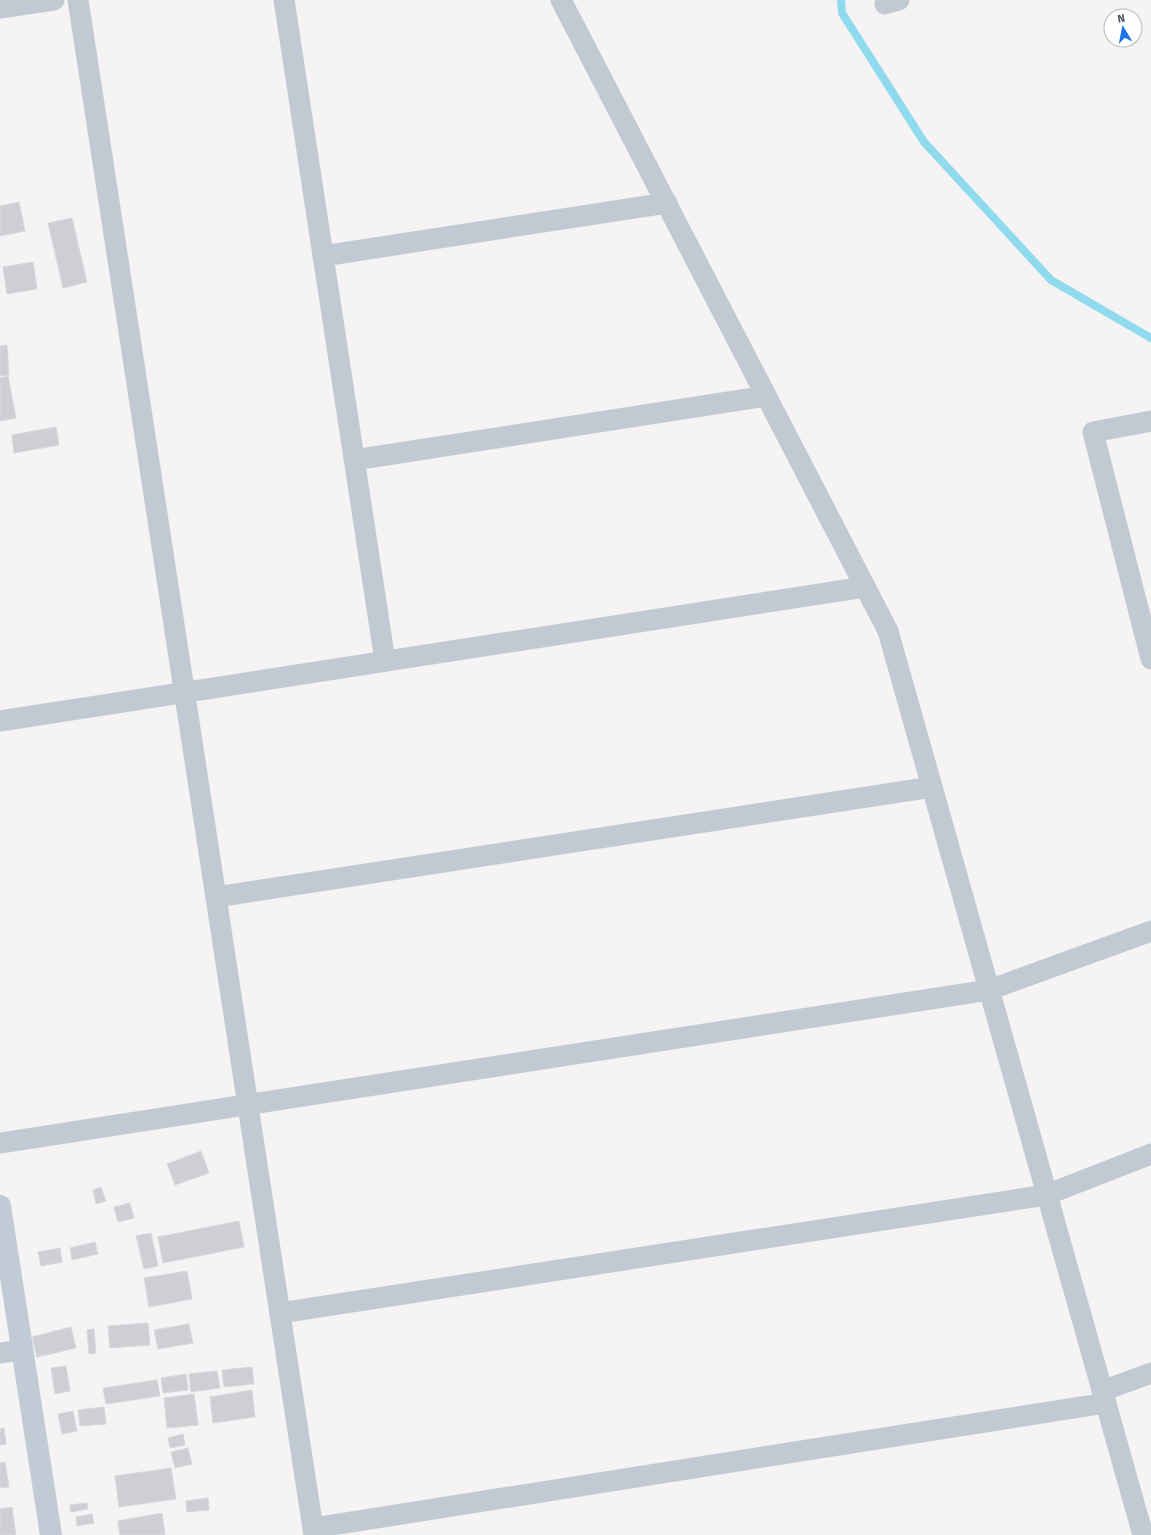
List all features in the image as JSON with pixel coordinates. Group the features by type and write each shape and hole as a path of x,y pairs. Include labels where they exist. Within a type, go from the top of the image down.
{"street":[{"path":"0,8 54,0"},
{"path":"78,0 313,1532 1104,1397 1151,1373"},
{"path":"284,0 385,662"},
{"path":"561,0 888,631 1143,1535"},
{"path":"323,256 667,203"},
{"path":"354,460 766,396"},
{"path":"1151,421 1093,432 1151,659"},
{"path":"0,721 865,587"},
{"path":"216,897 932,787"},
{"path":"0,1143 989,990 1151,930"},
{"path":"280,1314 1046,1195 1151,1154"},
{"path":"0,1206 51,1535"},
{"path":"0,1353 22,1350"}],"building":[{"path":"19,202 25,231 0,236 0,206"},
{"path":"72,218 87,282 63,288 48,223"},
{"path":"33,262 37,289 7,294 3,267"},
{"path":"7,345 9,375 0,376 0,346"},
{"path":"8,376 16,418 0,421 0,378"},
{"path":"56,427 59,445 14,453 12,435"},
{"path":"201,1151 209,1173 175,1185 167,1164"},
{"path":"101,1187 106,1201 96,1204 93,1190"},
{"path":"130,1203 134,1218 118,1222 114,1207"},
{"path":"239,1221 244,1247 163,1263 158,1237"},
{"path":"151,1233 158,1266 144,1269 136,1236"},
{"path":"95,1242 98,1254 72,1260 70,1248"},
{"path":"60,1248 62,1262 41,1266 38,1252"},
{"path":"187,1271 192,1299 149,1307 144,1278"},
{"path":"148,1323 150,1345 110,1348 108,1326"},
{"path":"189,1324 193,1343 158,1349 154,1330"},
{"path":"71,1327 76,1348 37,1357 32,1337"},
{"path":"94,1329 96,1353 89,1354 87,1330"},
{"path":"66,1366 70,1391 55,1394 51,1368"},
{"path":"252,1367 254,1384 224,1387 222,1370"},
{"path":"217,1371 220,1388 191,1392 189,1374"},
{"path":"186,1374 188,1390 163,1393 161,1378"},
{"path":"157,1380 160,1396 106,1404 103,1388"},
{"path":"252,1390 255,1417 213,1423 210,1397"},
{"path":"194,1394 198,1425 167,1428 164,1398"},
{"path":"104,1407 106,1424 80,1426 78,1410"},
{"path":"73,1411 77,1431 62,1434 58,1414"},
{"path":"4,1428 6,1444 0,1445 0,1429"},
{"path":"183,1434 185,1445 170,1448 168,1438"},
{"path":"188,1448 192,1464 175,1468 171,1452"},
{"path":"5,1462 9,1487 0,1488 0,1463"},
{"path":"171,1468 176,1499 119,1507 115,1476"},
{"path":"208,1498 209,1510 187,1512 186,1501"},
{"path":"87,1503 88,1509 71,1512 70,1505"},
{"path":"12,1507 16,1535 0,1535 0,1509"},
{"path":"162,1513 165,1535 120,1535 118,1521"},
{"path":"92,1514 94,1523 77,1526 76,1517"}],"waterway":[{"path":"841,0 842,13 924,142 1051,280 1151,338"}]}
